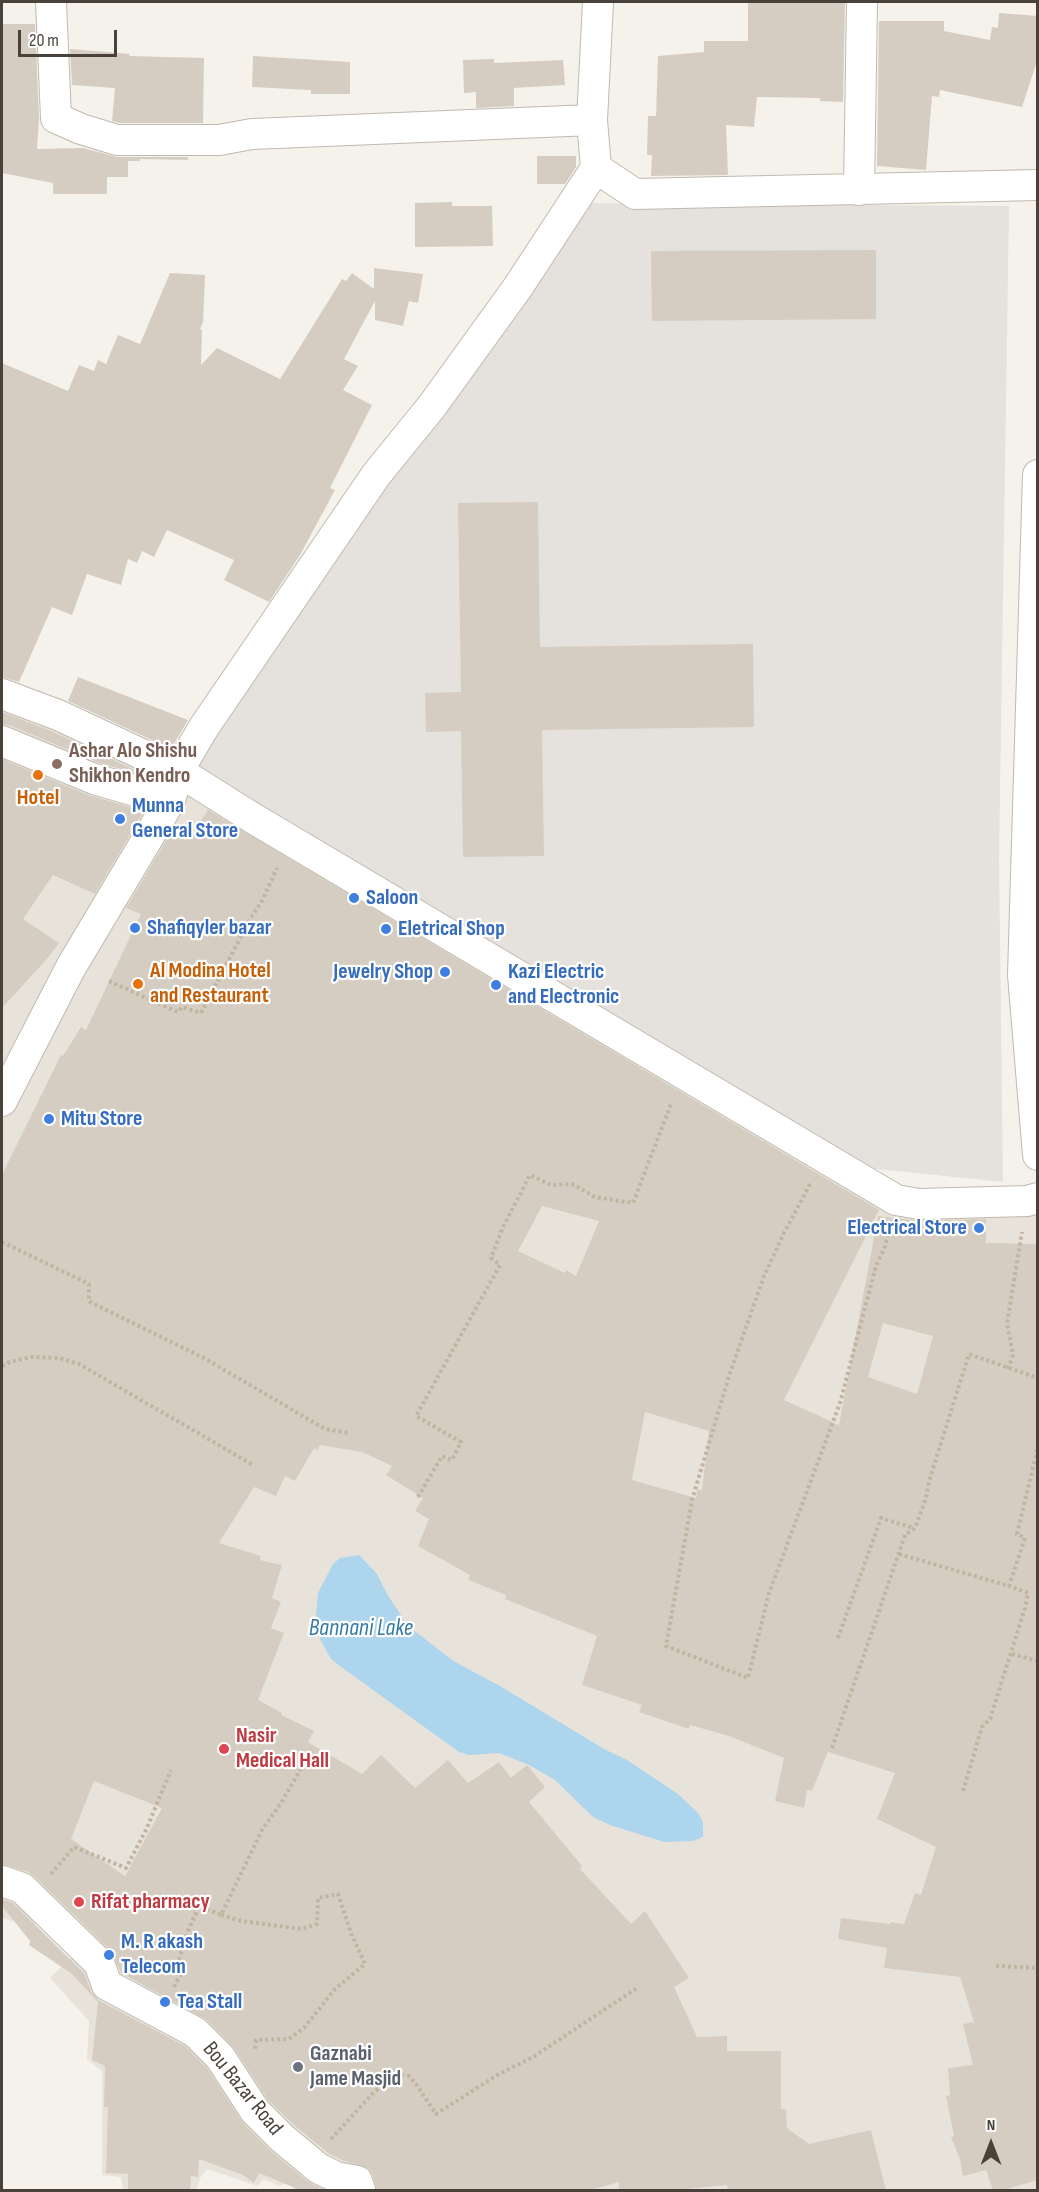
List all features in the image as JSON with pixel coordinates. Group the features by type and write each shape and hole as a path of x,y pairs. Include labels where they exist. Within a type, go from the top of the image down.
{"street":[{"path":"51,2 56,118 81,129 117,140 219,140 252,134 592,120"},
{"path":"2,1101 71,967 170,801 178,771 204,727 364,491 432,406 518,287 596,168 592,120 598,2"},
{"path":"859,190 862,2"},
{"path":"596,168 635,194 1037,185 1038,193"},
{"path":"1038,475 1023,975 1038,1155"},
{"path":"2,694 58,715 178,771 896,1200 919,1204 1032,1200"},
{"path":"2,741 94,779 170,801"},
{"name":"Bou Bazar Road","path":"2,1881 22,1888 99,1963 107,1985 195,2032 220,2057 255,2111 282,2138 312,2163 336,2177 357,2181 360,2190"}],"path":[{"path":"110,981 172,1010 178,1012 182,1007 201,1013 292,841"},
{"path":"418,1497 442,1456 452,1460 461,1442 416,1416 500,1266 491,1258 503,1227 530,1175 551,1185 572,1184 595,1197 633,1203 665,1123 682,1072"},
{"path":"825,1157 784,1233 764,1276 730,1373 692,1500 666,1646 748,1678 769,1593 840,1403 876,1266 885,1247 896,1200"},
{"path":"1008,1369 1013,1355 1007,1323 1032,1200"},
{"path":"2,1242 89,1284 89,1301 92,1303 204,1358 325,1430 349,1433"},
{"path":"832,1748 905,1535 915,1528 969,1354 1038,1378"},
{"path":"2,1366 31,1357 59,1358 79,1364 253,1465"},
{"path":"1009,1586 1025,1538 1017,1534 1038,1447"},
{"path":"838,1638 881,1518 915,1528"},
{"path":"899,1554 1028,1593 1012,1654 990,1719 982,1727 963,1791"},
{"path":"1012,1654 1038,1661"},
{"path":"221,1915 262,1830 281,1803 312,1750"},
{"path":"31,1897 74,1847 126,1868 146,1830 171,1770"},
{"path":"163,2015 181,1973 177,1966 199,1906 241,1921 302,1929 317,1924 318,1898 338,1894 351,1933 365,1964 335,1989 304,2028 289,2039 256,2040 247,2098"},
{"path":"996,1966 1038,1968"},
{"path":"312,2163 319,2151 375,2091 400,2075 409,2076 436,2114 499,2074 533,2057 637,1988"}],"shaded area":[{"path":"568,203 1009,206 999,858 1003,1182 857,1167 181,757"},
{"path":"2,692 96,723 874,1188 1037,1206 1037,2190 357,2190 335,2183 327,2190 295,2190 288,2182 280,2186 263,2179 258,2186 207,2169 200,2178 197,2190 123,2190 121,2177 102,2175 102,2071 87,2059 89,2021 50,1978 83,1946 50,1909 31,1927 2,1918"}],"water":[{"name":"Bannani Lake","path":"359,1555 377,1574 408,1626 455,1662 500,1686 604,1749 627,1760 678,1794 698,1813 703,1822 703,1837 693,1841 664,1842 610,1825 593,1817 555,1780 529,1765 499,1753 469,1755 459,1752 331,1659 320,1639 316,1615 318,1593 333,1564 340,1558"}],"building":[{"path":"748,2 845,2 843,102 820,101 820,98 757,97 754,127 726,125 728,175 651,176 652,155 647,155 648,116 656,116 658,56 704,52 704,41 748,41"},
{"path":"999,13 1038,16 1038,58 1022,107 940,90 939,97 932,96 926,170 877,166 879,21 944,21 944,31 990,40 992,27 998,28"},
{"path":"3,24 35,24 39,119 37,149 83,148 117,157 188,157 188,160 128,161 128,177 107,177 107,194 53,194 53,183 2,173"},
{"path":"70,49 130,54 129,56 204,58 203,123 120,123 112,121 115,88 72,85"},
{"path":"253,56 350,62 350,94 311,94 311,90 252,87"},
{"path":"494,59 494,63 563,60 565,85 514,88 514,106 476,108 476,92 464,93 463,60"},
{"path":"537,156 576,156 576,167 565,184 537,184"},
{"path":"452,202 452,206 492,206 493,246 415,247 415,203"},
{"path":"876,250 876,319 652,321 651,251"},
{"path":"374,268 423,274 418,303 409,301 403,326 375,320 375,301 344,359 358,366 343,390 372,405 330,488 335,490 300,555 269,602 224,580 234,560 167,530 154,557 142,551 137,563 128,559 121,585 87,574 72,615 52,607 19,682 2,677 2,363 68,391 79,365 94,371 98,360 106,364 118,335 140,344 170,273 205,275 203,322 200,329 202,330 201,365 217,348 280,379 342,279 346,281 352,273 374,289"},
{"path":"538,502 540,647 753,644 754,727 542,730 544,856 463,857 461,731 426,732 425,693 461,692 458,503"},
{"path":"78,677 188,720 171,749 68,701"},
{"path":"2,712 51,731 152,778 100,763 2,724"},
{"path":"2,759 88,795 144,811 95,894 53,875 23,919 59,943 2,1008"},
{"path":"208,810 879,1210 784,1400 839,1425 878,1216 919,1221 986,1219 986,1243 1038,1244 1038,2180 1003,2190 993,2190 986,2170 963,2176 960,2159 951,2137 954,2136 946,2096 950,2095 948,2068 973,2065 963,2024 974,2022 960,1977 884,1968 887,1948 838,1939 841,1918 904,1924 915,1893 921,1895 936,1847 877,1819 895,1773 828,1752 812,1791 807,1790 804,1808 775,1801 784,1758 729,1736 690,1725 689,1729 639,1712 642,1705 582,1685 597,1636 505,1599 506,1595 468,1580 470,1575 418,1546 429,1519 415,1511 423,1498 386,1475 392,1466 362,1452 320,1445 317,1450 314,1448 295,1481 285,1476 276,1496 254,1487 219,1543 261,1556 260,1560 282,1565 272,1598 281,1602 271,1628 284,1633 258,1700 282,1713 281,1715 314,1731 308,1742 362,1774 381,1755 415,1788 448,1760 468,1783 499,1762 511,1778 527,1765 545,1787 529,1802 582,1866 580,1869 631,1924 645,1911 689,1978 674,1987 697,2037 727,2036 727,2051 781,2051 781,2109 786,2109 787,2128 809,2144 871,2130 886,2190 728,2190 727,2185 675,2190 619,2190 619,2182 591,2190 377,2190 368,2168 328,2153 268,2100 234,2048 207,2020 121,1973 111,1951 34,1876 2,1864 2,1175 61,1055 63,1056 81,1027 86,1030 141,914 126,908 173,829 190,837","holes":["542,1206 599,1221 576,1276 518,1251","883,1323 933,1336 917,1394 868,1377","645,1412 709,1431 702,1490 697,1490 696,1498 632,1480","94,1781 162,1808 125,1876 71,1839"]},
{"path":"2,1899 13,1903 84,1973 91,1991 98,2000 185,2046 207,2068 243,2123 271,2151 307,2181 324,2190 300,2190 259,2173 254,2183 243,2175 199,2159 198,2177 191,2176 190,2190 128,2190 128,2174 106,2173 108,2107 104,2107 105,2066 92,2060 98,2002 72,1974 29,1945 30,1941 2,1906"}],"place":[{"name":"Ashar Alo Shishu Shikhon Kendro","path":"57,764"},
{"name":"Hotel","path":"38,775"},
{"name":"Munna General Store","path":"120,819"},
{"name":"Saloon","path":"354,898"},
{"name":"Shafiqyler bazar","path":"135,928"},
{"name":"Eletrical Shop","path":"386,929"},
{"name":"Jewelry Shop","path":"445,972"},
{"name":"Al Modina Hotel and Restaurant","path":"138,984"},
{"name":"Kazi Electric and Electronic","path":"496,985"},
{"name":"Mitu Store","path":"49,1119"},
{"name":"Electrical Store","path":"979,1228"},
{"name":"Nasir Medical Hall","path":"224,1749"},
{"name":"Rifat pharmacy","path":"79,1902"},
{"name":"M. R akash Telecom","path":"109,1955"},
{"name":"Tea Stall","path":"165,2002"},
{"name":"Gaznabi Jame Masjid","path":"298,2067"}]}
